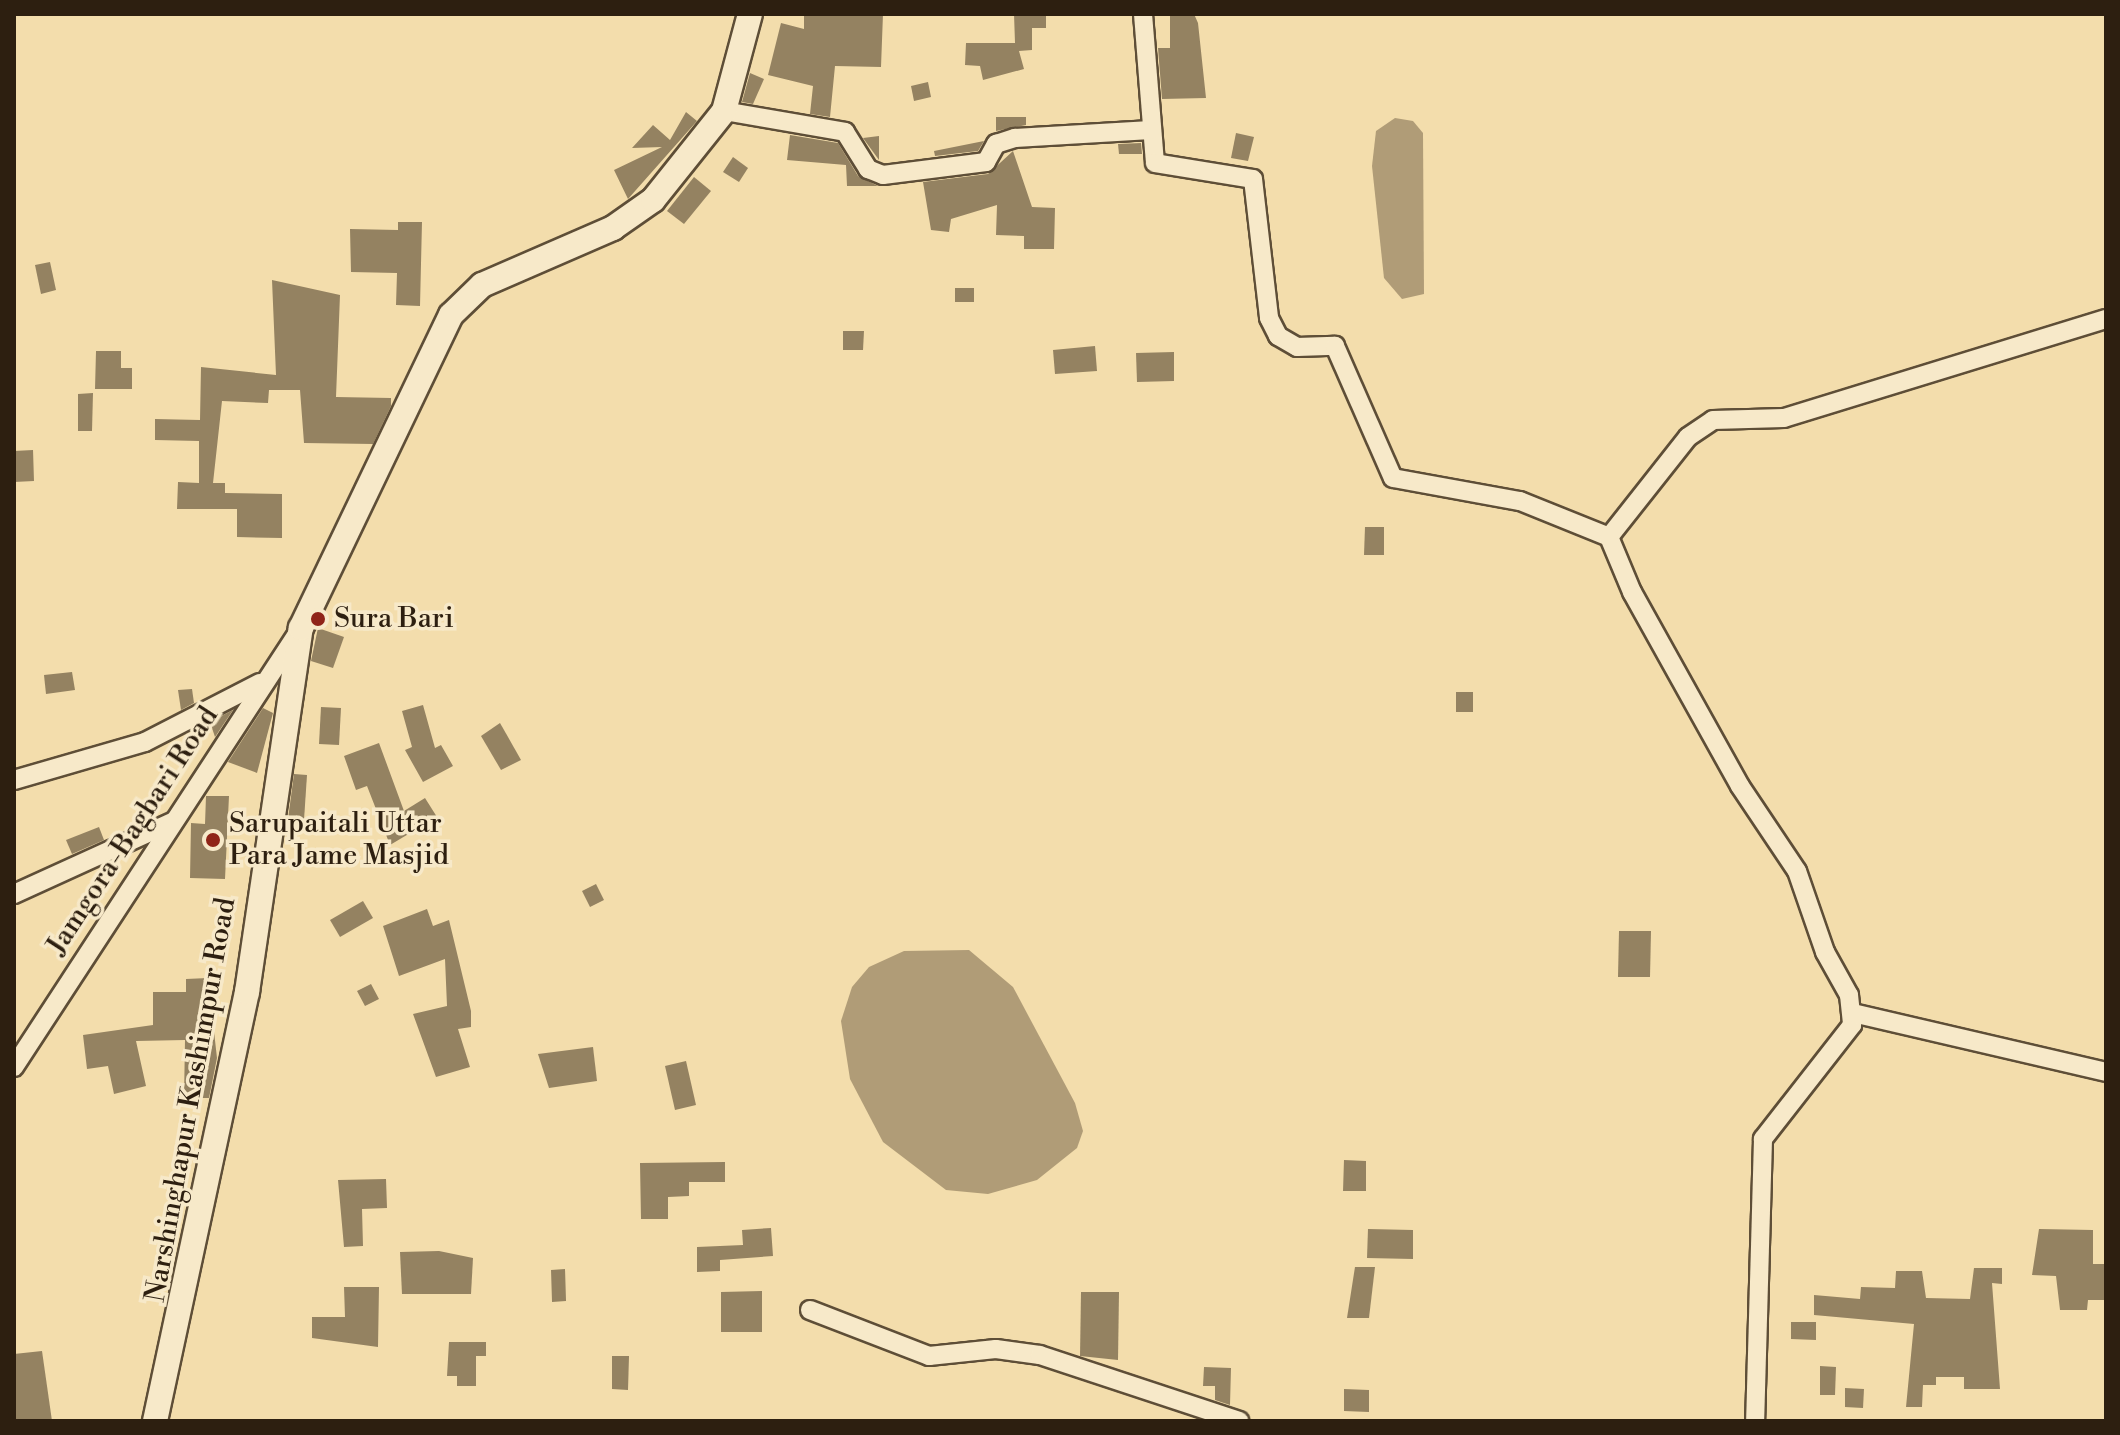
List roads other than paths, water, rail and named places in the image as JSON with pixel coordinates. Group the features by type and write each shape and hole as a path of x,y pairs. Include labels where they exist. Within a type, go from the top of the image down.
{"main road":[{"name":"Narshinghapur Kashimpur Road","path":"155,1421 247,992 301,628 451,315 482,285 566,249 653,200 703,147 724,111 750,14"}],"street":[{"path":"1143,14 1151,130 1159,167 1253,179 1275,330 1297,347 1335,346 1393,478 1520,501 1609,537 1632,592 1740,786 1797,871 1853,1013 1852,1025 1763,1139 1755,1421"},
{"path":"724,111 845,132 868,169 883,175 986,162 996,144 1007,139 1151,130"},
{"path":"1609,537 1688,437 1713,420 1784,418 2106,319"},
{"name":"Jamgora-Bagbari Road","path":"14,1067 260,683 301,628"},
{"path":"14,780 145,742 260,683"},
{"path":"14,894 174,821"},
{"path":"1853,1013 2106,1072"},
{"path":"810,1310 929,1356 996,1349 1040,1355 1239,1421"}],"place":[{"name":"Sura Bari","path":"318,619"},
{"name":"Sarupaitali Uttar Para Jame Masjid","path":"213,840"}]}
